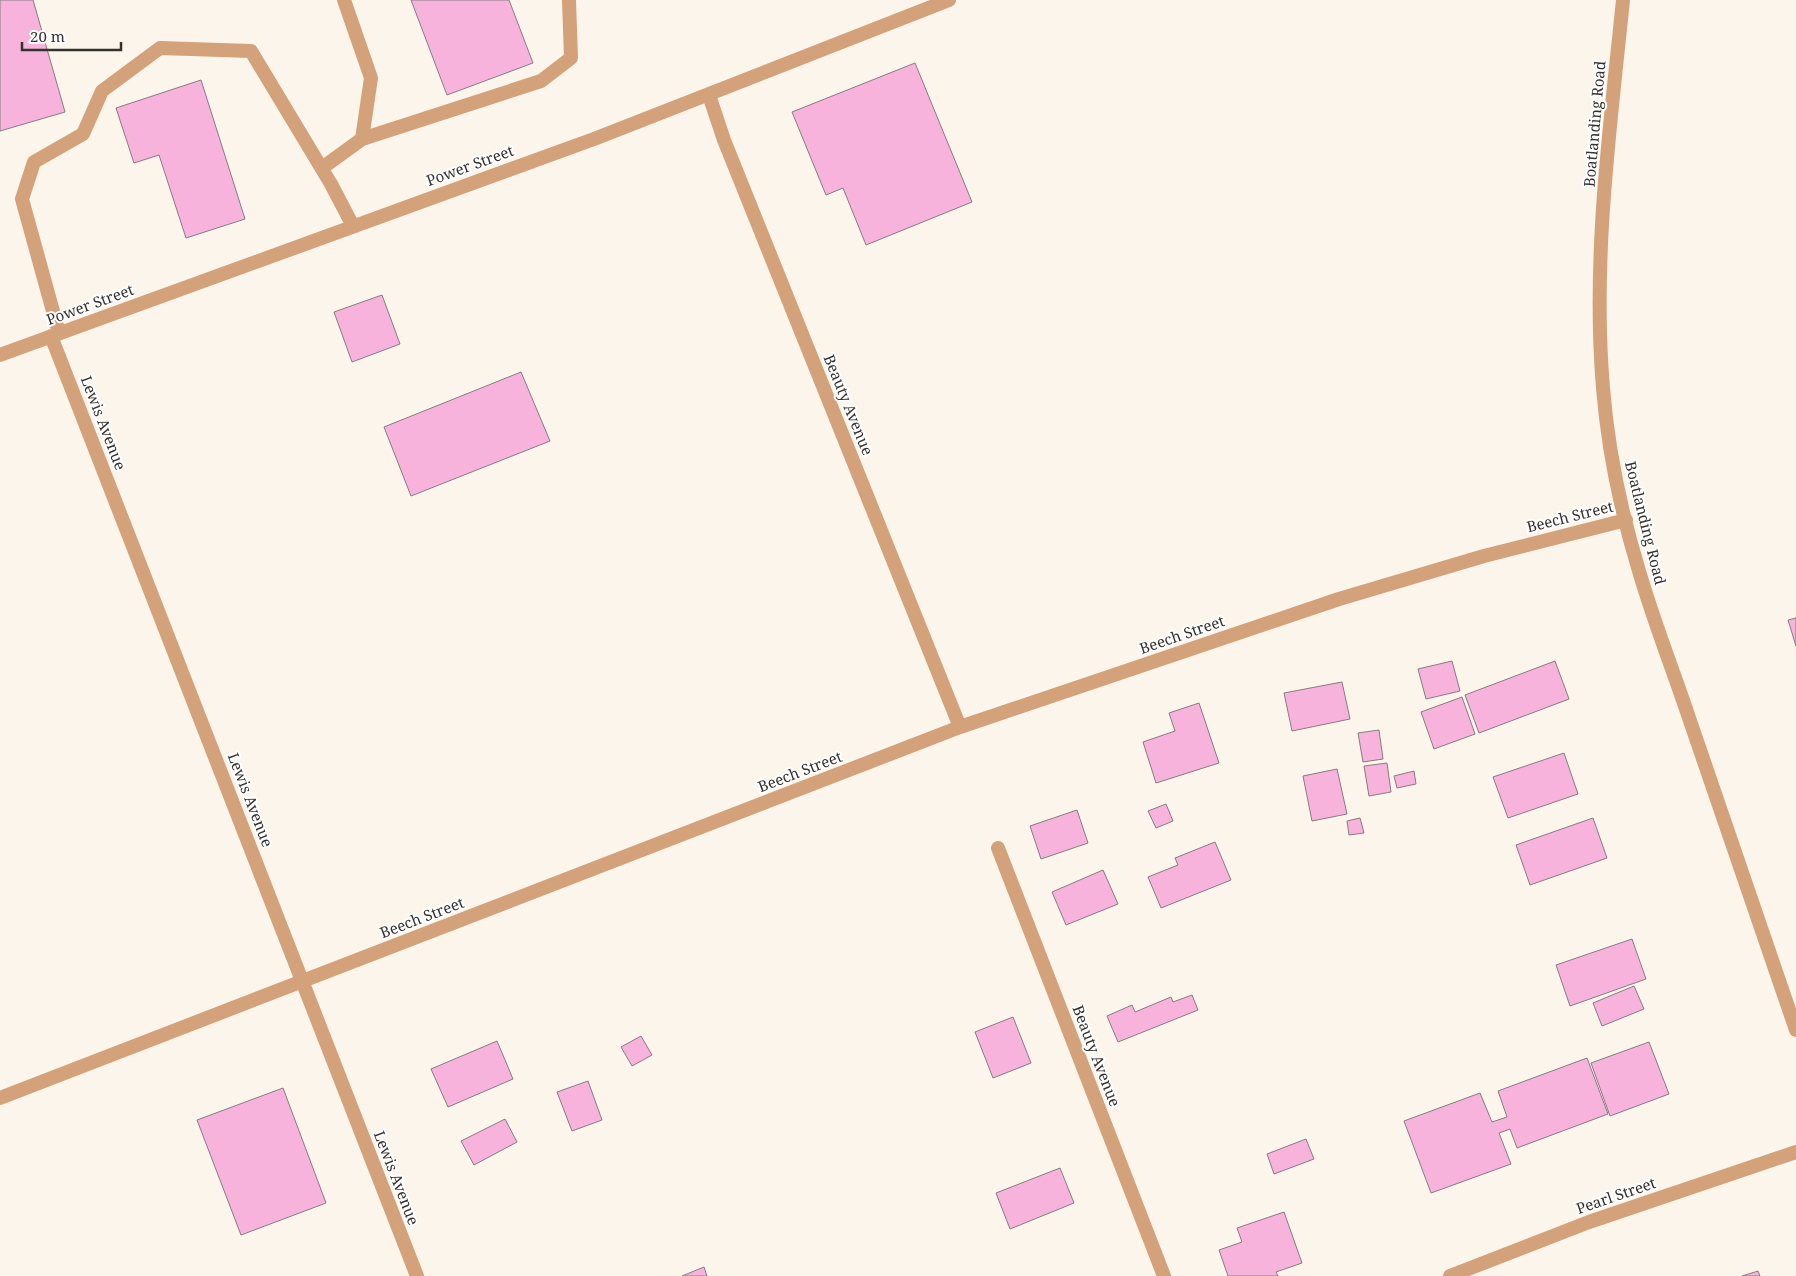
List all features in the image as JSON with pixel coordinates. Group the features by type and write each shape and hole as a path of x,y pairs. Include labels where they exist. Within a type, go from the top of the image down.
{"street":[{"path":"344,0 371,78 362,139"},
{"path":"353,226 322,168 362,139 541,82 570,58 569,0"},
{"name":"Power Street","path":"0,355 594,139 949,0"},
{"name":"Boatlanding Road","path":"1623,0 1600,267 1599,328 1603,390 1610,450 1639,571 1796,1030"},
{"name":"Lewis Avenue","path":"322,168 252,51 160,48 102,91 83,134 34,162 22,199 55,335 417,1276"},
{"name":"Beauty Avenue","path":"709,95 724,140 960,727"},
{"name":"Beech Street","path":"0,1098 960,727 1339,599 1484,556 1626,520"},
{"name":"Beauty Avenue","path":"998,848 1164,1276"},
{"name":"Pearl Street","path":"1450,1276 1589,1222 1796,1152"}],"building":[{"path":"0,0 33,0 65,112 0,131"},
{"path":"411,0 509,0 533,63 447,95"},
{"path":"915,63 972,202 866,245 843,188 826,195 792,112"},
{"path":"201,80 245,219 186,238 159,155 134,163 116,108"},
{"path":"382,295 400,344 352,362 334,312"},
{"path":"521,372 550,441 411,496 384,427"},
{"path":"1796,618 1796,646 1788,620"},
{"path":"1452,661 1460,691 1426,699 1418,669"},
{"path":"1555,661 1569,699 1479,733 1465,695"},
{"path":"1342,682 1350,719 1292,731 1284,693"},
{"path":"1462,697 1475,734 1434,749 1421,712"},
{"path":"1199,703 1219,763 1156,783 1143,742 1175,731 1169,713"},
{"path":"1379,730 1383,759 1363,762 1358,733"},
{"path":"1564,753 1578,794 1508,818 1493,777"},
{"path":"1387,763 1391,792 1369,796 1364,766"},
{"path":"1337,769 1347,814 1312,821 1303,776"},
{"path":"1414,771 1416,784 1397,788 1394,776"},
{"path":"1166,804 1173,821 1156,828 1148,811"},
{"path":"1077,810 1088,843 1041,859 1030,826"},
{"path":"1360,818 1364,833 1349,835 1347,821"},
{"path":"1593,818 1607,858 1530,885 1516,845"},
{"path":"1215,842 1231,880 1161,908 1148,877 1178,865 1175,858"},
{"path":"1103,870 1118,904 1066,925 1052,892"},
{"path":"1632,939 1646,979 1570,1006 1556,965"},
{"path":"1634,986 1644,1009 1602,1026 1593,1003"},
{"path":"1192,995 1198,1010 1118,1042 1107,1016 1132,1005 1135,1012 1171,997 1173,1002"},
{"path":"1013,1017 1031,1063 993,1078 975,1032"},
{"path":"641,1036 652,1055 632,1066 621,1047"},
{"path":"497,1041 513,1079 448,1107 431,1069"},
{"path":"1649,1042 1669,1094 1610,1116 1591,1063"},
{"path":"1587,1058 1608,1114 1517,1148 1510,1129 1499,1133 1511,1164 1431,1193 1404,1121 1480,1093 1492,1122 1507,1117 1498,1091"},
{"path":"588,1081 602,1120 572,1131 557,1092"},
{"path":"283,1088 326,1203 241,1235 197,1120"},
{"path":"505,1119 517,1142 474,1165 461,1141"},
{"path":"1306,1139 1314,1159 1274,1174 1267,1154"},
{"path":"1060,1168 1074,1203 1010,1229 996,1193"},
{"path":"1284,1212 1302,1263 1276,1272 1278,1276 1228,1276 1219,1250 1242,1242 1237,1228"},
{"path":"704,1267 707,1276 682,1276"},
{"path":"1758,1271 1760,1276 1742,1276"}]}
